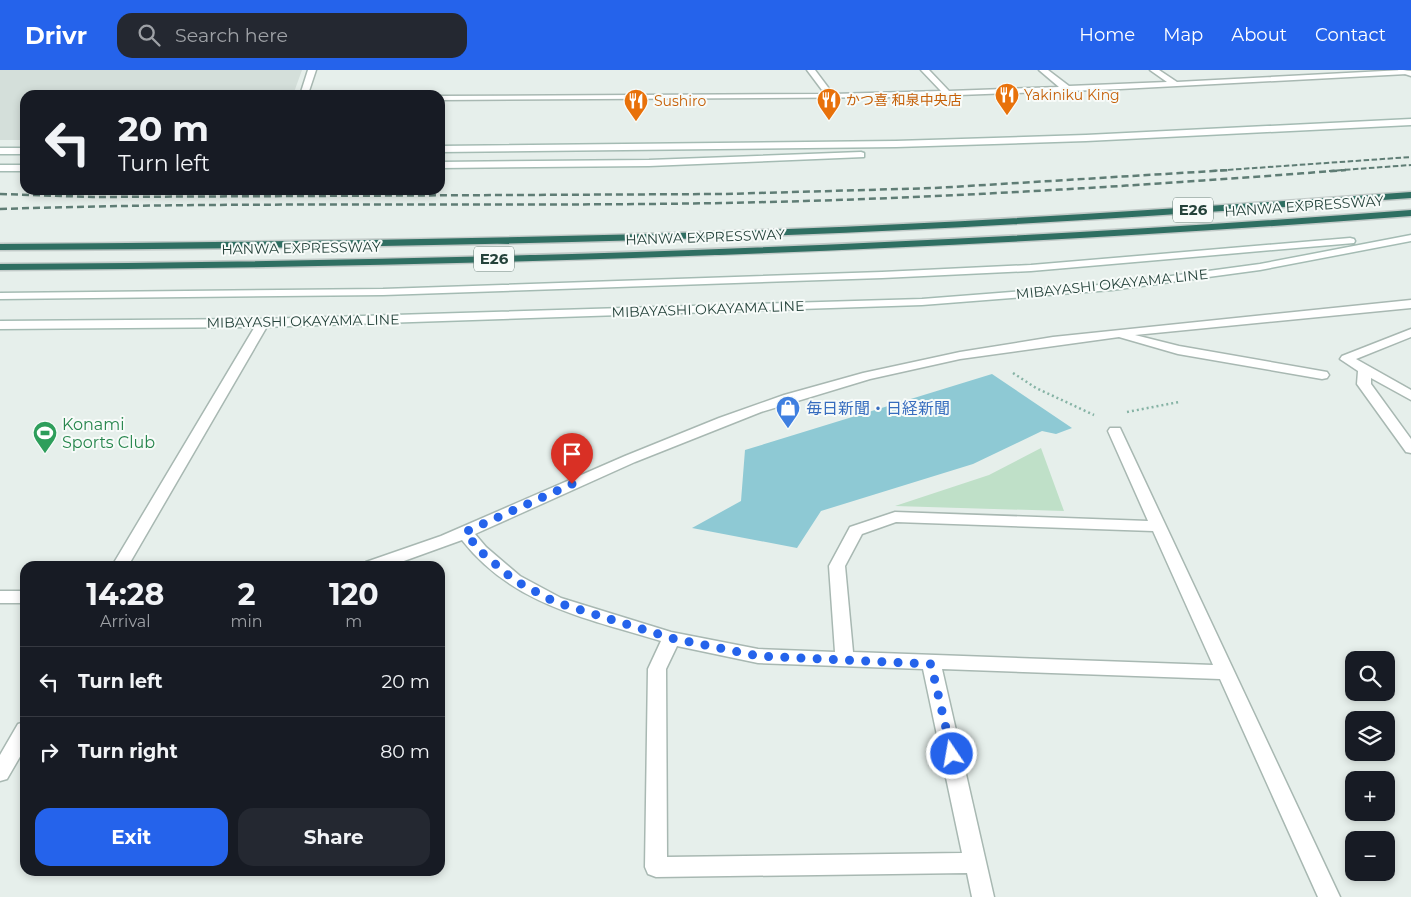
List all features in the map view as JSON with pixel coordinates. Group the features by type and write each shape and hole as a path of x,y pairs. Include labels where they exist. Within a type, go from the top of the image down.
{"highway":[{"name":"HANWA EXPRESSWAY","path":"0,247 422,242 705,235 1210,209 1411,195"},
{"name":"HANWA EXPRESSWAY","path":"0,267 445,260 706,252 1234,227 1411,213"}],"street":[{"path":"306,90 312,70"},
{"path":"811,70 831,96"},
{"path":"925,70 947,93"},
{"path":"1043,70 1067,89"},
{"path":"1154,70 1175,84"},
{"path":"445,98 831,96 947,93 1407,72"},
{"path":"445,149 810,146 1086,138 1411,122"},
{"path":"445,165 649,163 1022,148 1086,138"},
{"path":"0,151 20,151"},
{"path":"0,168 20,168"},
{"name":"MIBAYASHI OKAYAMA LINE","path":"0,296 383,292 882,275 1070,265 1411,238"},
{"name":"MIBAYASHI OKAYAMA LINE","path":"0,326 263,323 931,301 1122,285 1260,267 1411,238"},
{"path":"389,561 465,532 626,460 728,420 827,386 907,365 979,351 1114,333 1411,304"},
{"path":"123,561 263,323"},
{"path":"1114,333 1178,350 1322,375"},
{"path":"1411,333 1346,360 1411,396"},
{"path":"1364,370 1364,384 1411,449"},
{"path":"1114,431 1329,897"},
{"path":"845,659 838,566 856,531 895,517 1157,526"},
{"path":"465,532 480,551 514,580 555,602 671,638 758,656 931,664 1224,672"},
{"path":"0,598 20,597"},
{"path":"671,638 657,669 656,867 976,863"},
{"path":"931,664 983,897"},
{"path":"0,773 20,739"}],"path":[{"path":"979,351 1036,388 1089,414 1097,415"},
{"path":"1124,413 1179,402"}],"shaded area":[{"path":"0,70 302,70 295,90 20,90 20,140 0,140"}],"green space":[{"path":"1041,448 1064,511 895,506 989,475"}],"water":[{"path":"992,374 1072,428 1056,434 1042,431 973,464 821,511 797,548 692,528 741,501 745,450"}],"railway":[{"path":"1212,171 1411,157"},
{"path":"1329,171 1411,165"},
{"path":"31,195 93,197 724,194 935,188 1230,170"},
{"path":"0,209 181,205 634,204 802,201 1035,191 1346,170"},
{"path":"0,194 20,195"}],"place":[{"name":"Yakiniku King","path":"1007,116"},
{"name":"かつ喜 和泉中央店","path":"829,121"},
{"name":"Sushiro","path":"636,122"},
{"name":"毎日新聞・日経新聞","path":"788,429"},
{"name":"Konami Sports Club","path":"45,454"}],"route":[{"path":"572,484 465,532 480,551 514,580 555,602 671,638 758,656 931,664 952,754"}]}
